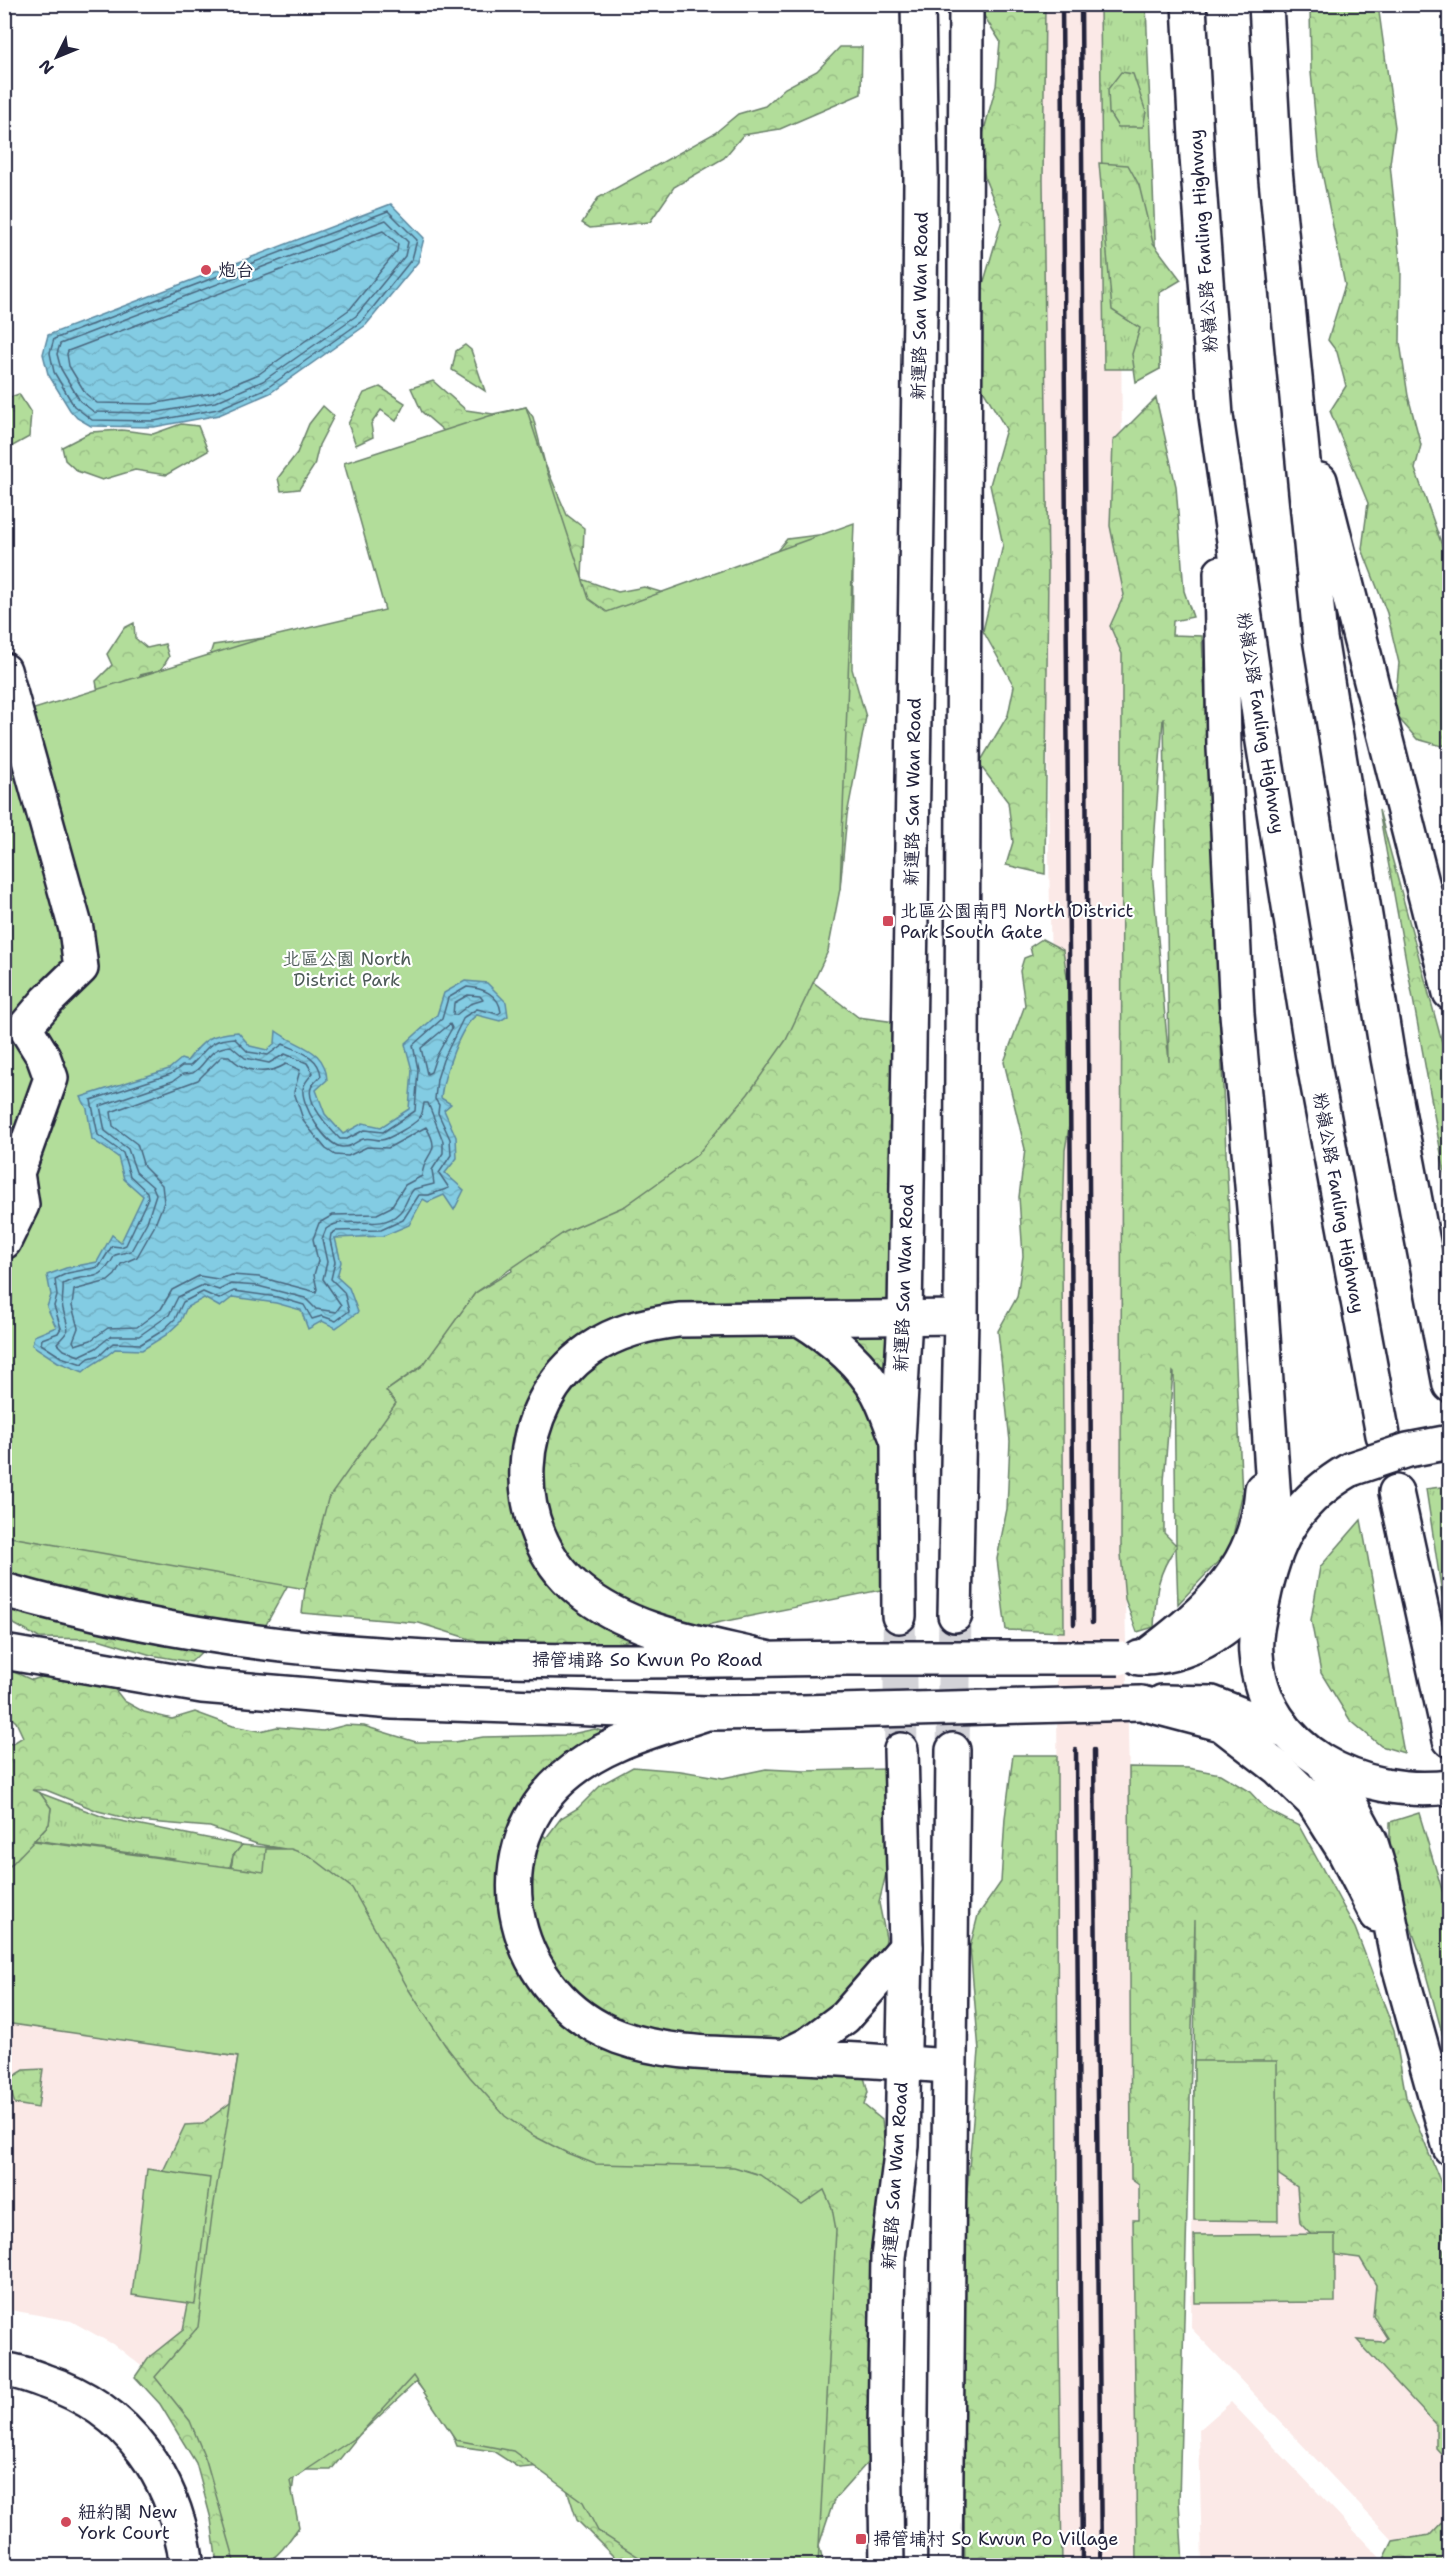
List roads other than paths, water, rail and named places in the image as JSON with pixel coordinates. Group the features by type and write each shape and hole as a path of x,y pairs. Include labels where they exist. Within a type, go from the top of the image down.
{"main road":[{"name":"新運路 San Wan Road","path":"899,1616 898,1441 905,1317 921,200 918,4"},
{"path":"955,1615 961,1317 966,4"},
{"name":"粉嶺公路 Fanling Highway","path":"1189,4 1197,157 1216,416 1263,742 1315,1070 1383,1435"},
{"path":"1266,4 1275,169 1320,638 1388,1058 1449,1385"},
{"path":"1295,386 1449,993"},
{"path":"1216,416 1224,757 1237,1014 1256,1231 1277,1547"},
{"path":"4,670 76,929 81,968 47,1000 25,1027 43,1056 51,1078 16,1173 22,1205 4,1242"},
{"path":"770,1659 647,1628 602,1608 578,1589 559,1569 545,1548 536,1526 527,1480 527,1457 536,1417 557,1380 589,1350 608,1338 652,1323 679,1320 961,1317"},
{"path":"800,1319 845,1351 862,1372 878,1392 898,1441"},
{"path":"1449,1442 1408,1450 1351,1469 1329,1482 1308,1500 1290,1522 1277,1547 1257,1626 1256,1652 1259,1676 1266,1699 1286,1732 1324,1765 1350,1803 1370,1840 1381,1875 1399,1966 1449,2148"},
{"path":"1144,1658 1181,1630 1214,1600 1235,1570 1249,1545 1257,1522 1269,1443"},
{"path":"1396,1492 1449,1740"},
{"name":"掃管埔路 So Kwun Po Road","path":"4,1590 106,1616 175,1629 263,1642 391,1655 506,1660 1144,1658 1202,1644 1224,1629 1268,1580"},
{"path":"4,1652 214,1688 393,1702 707,1713 1141,1702 1212,1703 1286,1732"},
{"path":"1141,1702 1221,1724 1278,1768 1314,1803 1343,1849 1370,1900 1399,1966"},
{"path":"707,1713 597,1753 579,1764 546,1796 536,1812 519,1853 515,1892 520,1924 531,1958 543,1980 559,1999 578,2015 599,2028 620,2037 668,2049 948,2066"},
{"name":"新運路 San Wan Road","path":"887,2565 885,2428 888,2257 902,2146 906,1947 901,1750"},
{"path":"945,2565 948,2066 953,1750"},
{"path":"1324,1765 1371,1783 1436,1788"},
{"path":"785,2056 809,2044 845,2017 906,1947"},
{"path":"4,2370 15,2371 63,2387 93,2402 140,2445 167,2488 183,2540 187,2565"}],"water":[{"path":"1450,31 1449,153 1441,33"},
{"path":"391,204 424,238 418,262 366,325 270,393 219,415 154,427 91,426 77,418 70,410 48,374 43,354 48,335"},
{"path":"465,981 487,983 506,1002 508,1016 500,1021 477,1015 464,1029 453,1052 445,1078 441,1098 451,1104 444,1110 456,1137 457,1158 445,1173 464,1190 454,1210 444,1195 428,1202 423,1199 409,1225 383,1236 335,1238 341,1262 337,1277 349,1288 358,1312 336,1328 322,1321 308,1329 301,1310 276,1303 233,1297 220,1307 204,1298 187,1307 180,1322 166,1335 142,1350 115,1349 83,1372 58,1362 32,1345 34,1336 56,1327 47,1307 51,1295 47,1275 66,1268 97,1262 112,1235 121,1242 143,1196 124,1179 118,1157 92,1139 87,1109 81,1097 169,1069 181,1059 187,1061 198,1047 214,1036 238,1032 250,1046 267,1050 275,1043 276,1031 316,1054 321,1061 327,1080 316,1090 325,1114 343,1134 363,1123 381,1127 409,1109 412,1070 405,1044 437,1015 444,993"}],"tunnel":[{"path":"953,1750 955,1615"},
{"path":"899,1616 901,1750"}],"railway":[{"path":"1062,4 1074,1624"},
{"path":"1081,4 1092,1623"},
{"path":"1076,1750 1082,2566"},
{"path":"1094,1750 1101,2566"}],"place":[{"name":"炮台","path":"206,270"},
{"name":"北區公園南門 North District Park South Gate","path":"888,921"},
{"name":"紐約閣 New York Court","path":"66,2522"},
{"name":"掃管埔村 So Kwun Po Village","path":"861,2539"}],"park label":[{"name":"北區公園 North District Park","path":"347,969"}]}
